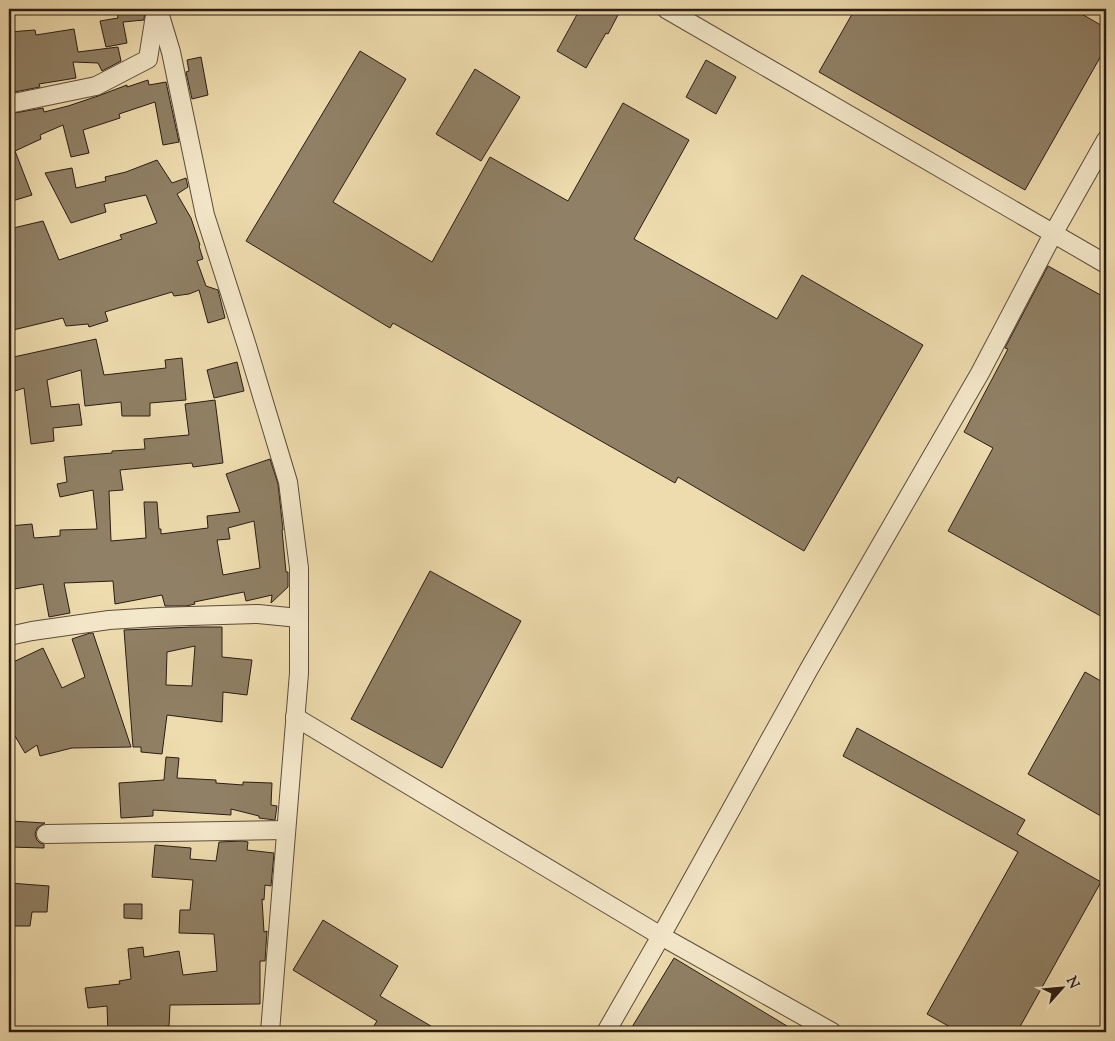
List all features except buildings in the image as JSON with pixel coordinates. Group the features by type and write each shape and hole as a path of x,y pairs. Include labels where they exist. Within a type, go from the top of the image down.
{"street":[{"path":"9,104 96,86 148,59 157,9"},
{"path":"157,9 171,52 205,215 288,482 299,568 299,673 270,1032"},
{"path":"666,9 1106,264"},
{"path":"606,1032 809,669 980,373 1053,234 1106,140"},
{"path":"9,636 109,620 157,617 258,614 299,618"},
{"path":"295,717 661,936 832,1032"},
{"path":"46,834 286,830"}]}
